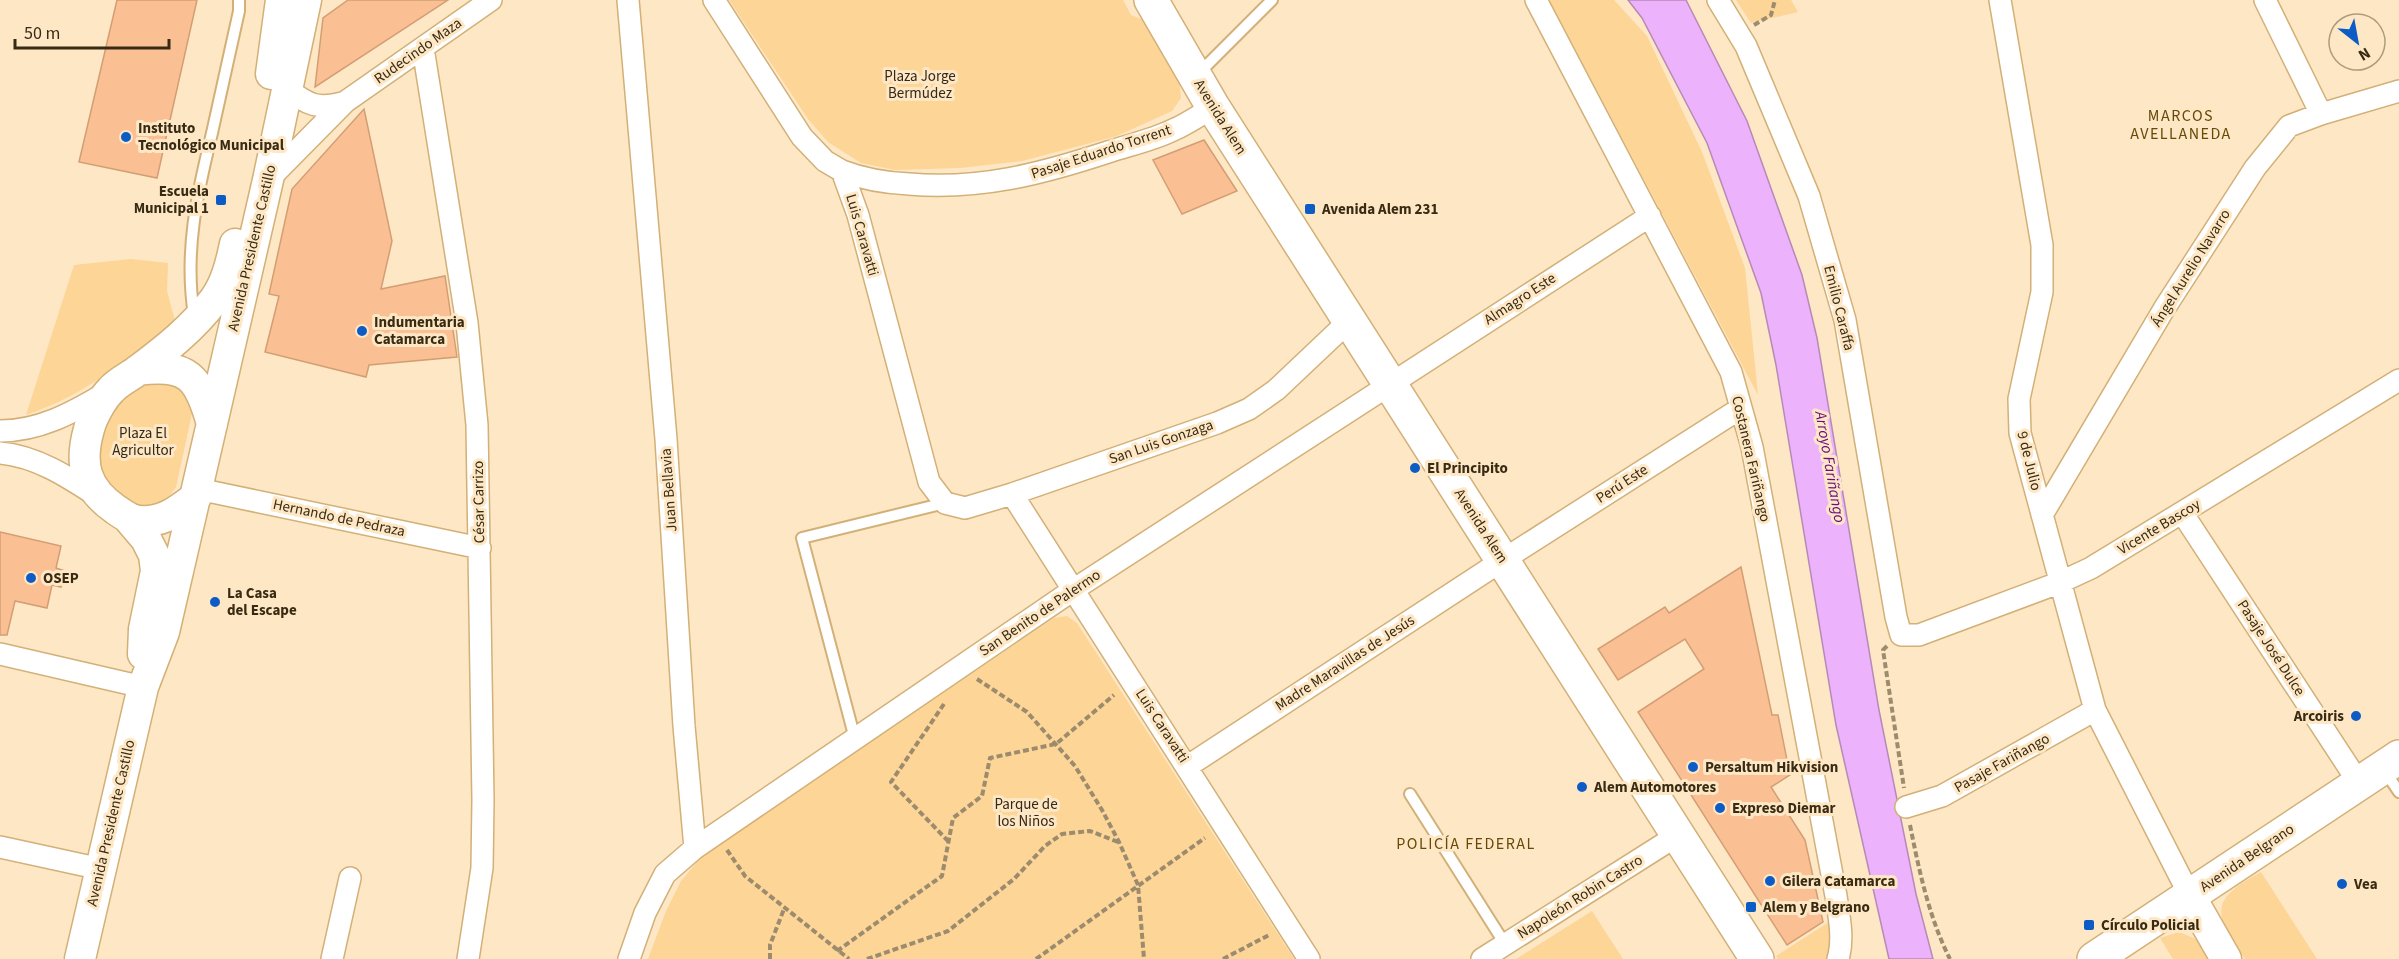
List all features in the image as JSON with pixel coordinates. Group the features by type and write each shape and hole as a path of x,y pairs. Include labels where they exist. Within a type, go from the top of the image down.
{"main road":[{"name":"Avenida Presidente Castillo","path":"138,370 195,322 216,298 230,269 273,68 300,0"},
{"name":"Avenida Presidente Castillo","path":"212,424 268,180 287,88 300,0"},
{"name":"Avenida Alem","path":"1151,0 1213,107 1757,959"},
{"path":"173,368 185,374 202,392 212,424 197,493 173,514 161,519 141,522 129,519 100,499 91,484 84,466 89,427 110,390 138,370 173,368"},
{"name":"Avenida Presidente Castillo","path":"80,959 143,687 164,632 197,493"},
{"name":"Avenida Presidente Castillo","path":"129,519 146,539 154,555 156,571 144,629 143,687"},
{"name":"Avenida Belgrano","path":"2094,959 2190,896 2385,775"},
{"path":"2190,896 2226,959"}],"street":[{"name":"Rudecindo Maza","path":"268,180 345,102 491,0"},
{"name":"Juan Bellavia","path":"628,0 666,439 684,726 695,848"},
{"path":"714,0 802,137 825,161 842,171"},
{"name":"Costanera Fariñango","path":"1536,0 1731,372 1752,447 1836,896 1840,922 1838,959"},
{"name":"Emilio Caraffa","path":"1718,0 1738,34 1772,105 1809,196 1845,320 1893,605 1901,634"},
{"name":"9 de Julio","path":"2000,0 2042,245 2042,292 2019,399 2020,433 2095,710 2190,896"},
{"path":"2265,0 2321,114"},
{"name":"César Carrizo","path":"423,48 467,323 477,425 482,868 468,959"},
{"name":"Rudecindo Maza","path":"287,88 313,105 327,108 345,102"},
{"name":"Ángel Aurelio Navarro","path":"2042,515 2164,309 2255,168 2289,126 2399,91"},
{"name":"Pasaje Eduardo Torrent","path":"842,171 854,176 913,185 942,187 991,183 1047,172 1146,140 1173,130 1213,107"},
{"name":"Luis Caravatti","path":"842,171 858,215 928,482 945,503"},
{"name":"Almagro Este","path":"1389,383 1650,216"},
{"name":"San Luis Gonzaga","path":"945,503 965,508 1012,494 1217,423 1249,409 1276,390 1350,321"},
{"name":"Vicente Bascoy","path":"1901,634 1919,635 2061,582 2091,568 2183,514 2399,380"},
{"name":"San Benito de Palermo","path":"695,848 1073,590 1389,383"},
{"path":"0,431 28,429 49,422 74,412 110,390"},
{"name":"Perú Este","path":"1503,560 1741,408"},
{"path":"0,453 45,465 100,499"},
{"name":"Hernando de Pedraza","path":"197,493 480,548"},
{"name":"Luis Caravatti","path":"1012,494 1188,766 1309,959"},
{"name":"Pasaje José Dulce","path":"2183,514 2385,775"},
{"name":"Madre Maravillas de Jesús","path":"1188,766 1503,560"},
{"path":"0,654 143,687"},
{"name":"Pasaje Fariñango","path":"1906,807 1952,791 2095,710"},
{"name":"Napoleón Robin Castro","path":"1482,959 1678,835"},
{"path":"0,847 100,869"},
{"path":"629,959 645,913 665,874 695,848"},
{"path":"332,959 350,878"}],"lane":[{"path":"195,322 189,285 190,245 198,193 239,11 238,0"},
{"path":"1195,77 1272,0"},
{"path":"855,739 802,538 945,503"},
{"path":"1410,794 1505,944"}],"path":[{"path":"1738,34 1771,15 1775,0"},
{"path":"973,677 1027,712 1075,766 1119,842 1138,885 1144,959"},
{"path":"837,951 942,876 953,818 982,796 990,758 1056,744 1114,695"},
{"path":"947,700 891,782 948,841"},
{"path":"867,959 948,931 1014,879 1045,846 1062,834 1090,831 1119,842"},
{"path":"1036,959 1205,838"},
{"path":"724,847 745,876 849,959"},
{"path":"770,959 770,945 784,909"},
{"path":"1223,959 1269,935"}],"green space":[{"name":"Plaza Jorge Bermúdez","path":"729,0 1123,0 1131,15 1144,20 1179,81 1181,98 1172,111 1117,136 1022,161 960,168 895,170 861,163 828,142 808,119"},
{"path":"1549,0 1614,0 1647,36 1702,152 1745,268 1758,395"},
{"path":"1736,0 1791,0 1798,12 1751,23"},
{"path":"131,259 168,263 167,291 175,321 122,363 87,387 48,407 26,415 74,265"},
{"name":"Plaza El Agricultor","path":"159,376 180,383 193,409 176,487 162,501 147,507 133,505 120,497 110,485 102,469 99,453 101,437 113,411 125,395 136,386"},
{"name":"Parque de los Niños","path":"1067,616 1077,623 1294,959 648,959 666,911 681,881 703,855 1054,618"},
{"path":"2261,872 2317,959 2245,959 2234,944 2222,918 2221,910 2224,901 2237,887"},
{"path":"1592,911 1623,959 1516,959"},
{"path":"1832,920 1828,959 1778,959 1776,956"},
{"path":"2179,932 2196,939 2208,959 2173,959 2160,938"}],"water":[{"name":"Arroyo Fariñango","path":"1628,0 1686,0 1747,121 1802,275 1817,338 1879,710 1916,894 1933,959 1889,959 1836,725 1776,365 1761,293 1707,143 1642,18"}],"building":[{"path":"117,0 197,0 157,178 79,162"},
{"path":"348,0 448,0 315,87 323,18"},
{"path":"364,109 392,241 381,289 445,276 457,357 369,365 366,377 265,352 279,296 269,294 292,189"},
{"path":"1204,140 1237,191 1182,214 1153,160"},
{"name":"OSEP","path":"0,532 61,546 56,568 65,571 61,587 52,585 47,608 15,601 7,635 0,635"},
{"path":"1741,567 1772,715 1778,715 1790,775 1771,787 1805,840 1823,922 1787,945 1638,712 1704,669 1685,639 1618,680 1598,649 1665,607 1669,613"}],"place":[{"name":"Instituto Tecnológico Municipal","path":"126,137"},
{"name":"Escuela Municipal 1","path":"221,200"},
{"name":"Avenida Alem 231","path":"1310,209"},
{"name":"Indumentaria Catamarca","path":"362,331"},
{"name":"El Principito","path":"1415,468"},
{"name":"OSEP","path":"31,578"},
{"name":"La Casa del Escape","path":"215,602"},
{"name":"Arcoiris","path":"2356,716"},
{"name":"Persaltum Hikvision","path":"1693,767"},
{"name":"Alem Automotores","path":"1582,787"},
{"name":"Expreso Diemar","path":"1720,808"},
{"name":"Gilera Catamarca","path":"1770,881"},
{"name":"Vea","path":"2342,884"},
{"name":"Alem y Belgrano","path":"1751,907"},
{"name":"Círculo Policial","path":"2089,925"}],"district":[{"name":"MARCOS AVELLANEDA","path":"2181,125"},
{"name":"POLICÍA FEDERAL","path":"1466,844"}]}
